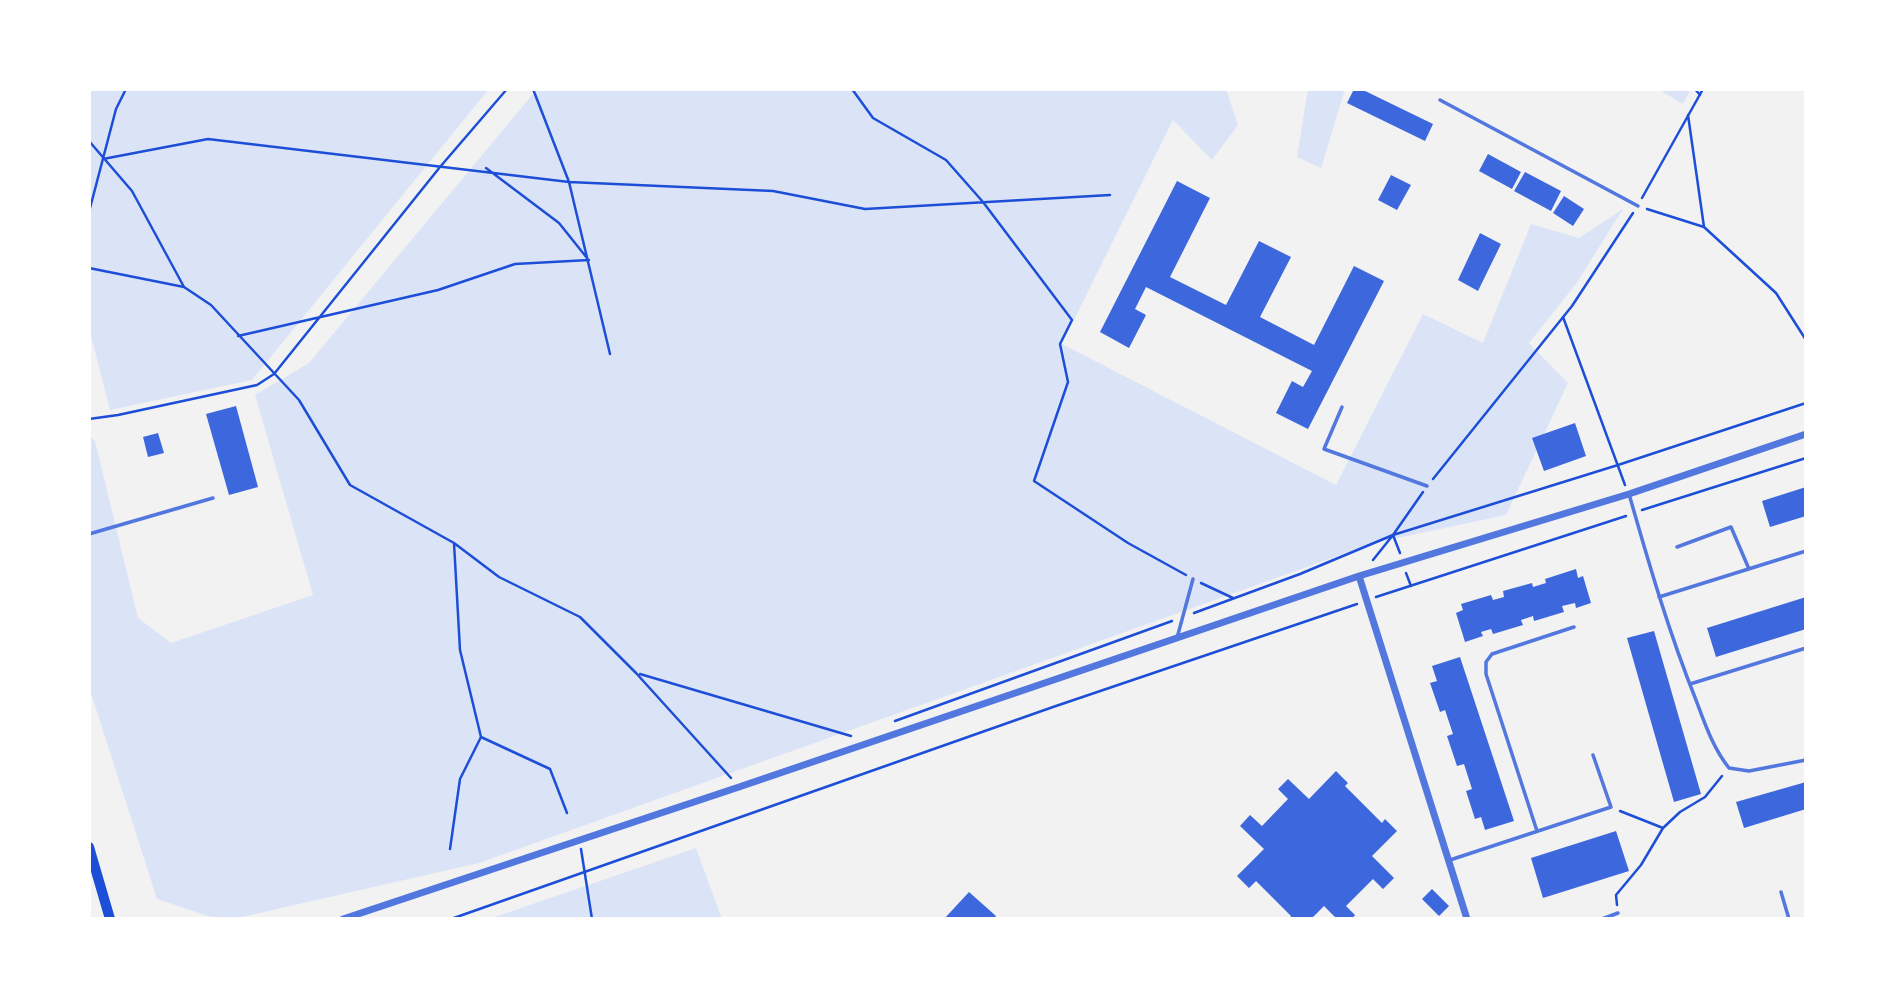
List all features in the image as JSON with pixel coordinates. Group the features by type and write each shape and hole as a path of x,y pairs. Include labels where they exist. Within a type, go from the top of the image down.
{"main road":[{"path":"89,847 110,919"}],"street":[{"path":"343,919 1359,576 1629,495 1806,434"},
{"path":"1359,576 1467,919"}],"lane":[{"path":"1440,100 1638,206"},
{"path":"1342,407 1324,449 1427,486"},
{"path":"1629,495 1659,597 1717,754 1728,768 1749,771 1806,760"},
{"path":"89,534 213,498"},
{"path":"1677,547 1731,527 1749,569"},
{"path":"1659,597 1806,551"},
{"path":"1177,639 1193,579"},
{"path":"1537,831 1486,674 1486,662 1492,654 1574,627"},
{"path":"1690,684 1806,648"},
{"path":"1448,860 1611,807 1593,755"},
{"path":"1781,892 1789,919"},
{"path":"1602,919 1618,913"}],"path":[{"path":"89,212 116,109 127,89"},
{"path":"89,419 257,385 274,374 506,89"},
{"path":"533,89 569,182 610,354"},
{"path":"852,89 873,118 946,160 983,202 1072,320 1060,344 1068,382 1034,481 1128,543 1234,598"},
{"path":"1695,89 1700,95"},
{"path":"1359,576 1394,535 1427,486 1563,317 1638,206 1703,89"},
{"path":"1688,114 1704,228"},
{"path":"103,159 208,139 569,182 774,191 865,209 1110,195"},
{"path":"89,141 132,191 184,287"},
{"path":"486,168 559,223 589,260"},
{"path":"1638,206 1704,228 1776,293 1806,340"},
{"path":"237,336 438,290 515,264 589,260"},
{"path":"89,268 184,287 211,305 299,400 350,485 454,543 499,577 580,617 732,779"},
{"path":"1563,317 1629,495"},
{"path":"889,723 1183,617 1394,535 1806,403"},
{"path":"451,919 1040,711 1367,600 1806,458"},
{"path":"1394,535 1410,586"},
{"path":"450,849 460,779 481,737 460,650 454,543"},
{"path":"636,674 851,736"},
{"path":"481,737 550,768 567,813"},
{"path":"1618,913 1616,895 1641,865 1663,828 1680,812 1705,797 1728,768"},
{"path":"1611,807 1663,828"},
{"path":"580,841 592,919"}],"shaded area":[{"path":"89,89 489,89 252,380 110,410 89,328"},
{"path":"537,89 1226,89 1238,125 1212,160 1173,120 1062,344 1336,485 1423,314 1483,343 1531,224 1579,238 1623,209 1576,284 1529,343 1568,383 1506,515 1374,543 479,863 233,919 217,919 157,899 89,687 89,435 95,441 138,618 171,643 313,595 255,395 309,363"},
{"path":"1308,89 1345,89 1321,168 1297,157"},
{"path":"1658,89 1691,89 1683,104"},
{"path":"696,848 722,919 489,919"}],"building":[{"path":"1354,89 1361,89 1433,124 1425,141 1347,103"},
{"path":"1488,154 1521,172 1512,189 1479,171"},
{"path":"1525,172 1561,191 1551,211 1514,191"},
{"path":"1391,175 1411,185 1397,210 1378,200"},
{"path":"1177,181 1210,198 1170,277 1226,305 1259,241 1291,257 1260,317 1314,345 1354,266 1384,281 1308,429 1276,413 1292,381 1303,387 1312,371 1146,287 1135,309 1146,315 1129,348 1100,332"},
{"path":"1564,196 1584,209 1573,226 1553,213"},
{"path":"1480,233 1501,244 1478,291 1458,280"},
{"path":"236,406 258,487 229,495 206,414"},
{"path":"1575,423 1586,456 1544,471 1532,438"},
{"path":"158,433 164,453 148,457 143,437"},
{"path":"1806,487 1806,516 1770,527 1762,501"},
{"path":"1576,569 1578,578 1583,576 1591,603 1576,608 1575,603 1562,606 1564,612 1534,621 1533,616 1521,620 1523,625 1493,634 1491,629 1481,632 1483,636 1465,642 1456,613 1463,610 1461,604 1491,595 1493,600 1504,597 1503,591 1532,583 1533,587 1546,583 1545,579"},
{"path":"1806,597 1806,629 1716,657 1707,628"},
{"path":"1654,631 1701,794 1674,802 1627,638"},
{"path":"1460,657 1514,821 1485,830 1481,817 1475,819 1466,791 1472,789 1464,764 1457,766 1447,736 1453,734 1445,710 1440,712 1430,683 1437,681 1432,666"},
{"path":"1336,771 1348,783 1345,786 1382,823 1385,819 1397,831 1372,856 1394,878 1383,889 1373,879 1346,906 1355,915 1352,919 1337,919 1324,906 1311,919 1289,919 1291,916 1256,881 1249,888 1237,876 1264,849 1240,826 1250,815 1262,826 1288,799 1278,789 1288,779 1309,799"},
{"path":"1806,782 1806,809 1744,828 1736,802"},
{"path":"1616,831 1629,871 1543,898 1531,858"},
{"path":"1432,889 1449,906 1439,916 1422,899"},
{"path":"969,892 996,916 994,919 944,919"}]}
